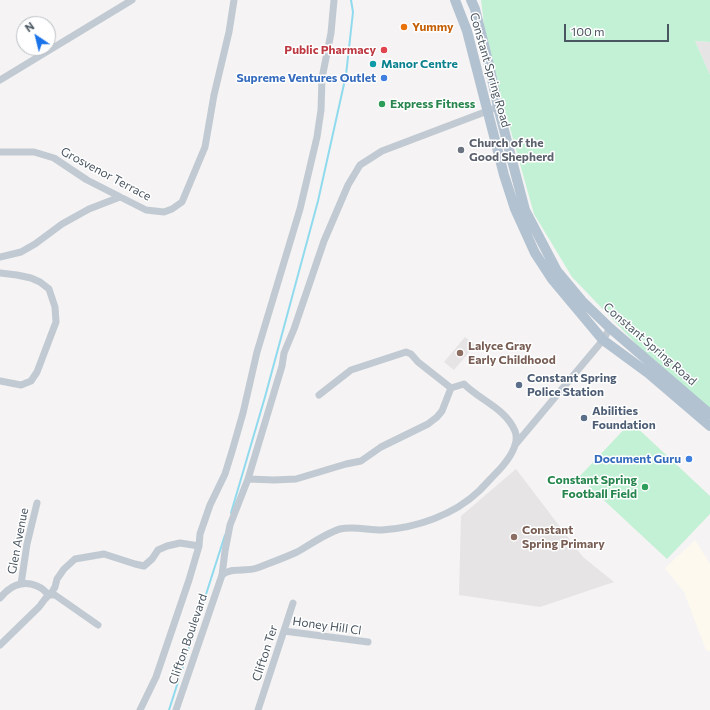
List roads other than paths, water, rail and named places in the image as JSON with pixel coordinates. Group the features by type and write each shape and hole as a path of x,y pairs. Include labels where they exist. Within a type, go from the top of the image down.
{"main road":[{"name":"Constant Spring Road","path":"455,0 467,31 525,210 557,271 582,300 610,328 710,414"},
{"name":"Constant Spring Road","path":"471,0 490,65 493,109 504,175 515,209 535,253 552,279 603,340 648,373 710,426"}],"street":[{"path":"0,80 132,0"},
{"name":"Grosvenor Terrace","path":"0,152 34,152 54,158 88,180 146,210 164,212 172,209 182,202 205,147 214,95 229,32 234,0"},
{"path":"140,710 156,677 189,580 199,546 200,534 210,505 225,474 243,413 257,352 300,209 317,137 321,110 322,78 331,33 334,0"},
{"name":"Clifton Boulevard","path":"176,710 222,574 230,525 248,479 282,366 284,353 294,330 330,225 348,185 360,165 382,151 493,109"},
{"path":"0,257 21,252 35,244 62,224 89,209 120,197"},
{"path":"0,273 31,278 40,282 49,289 55,307 56,322 37,372 31,381 21,385 0,381"},
{"path":"222,574 226,572 251,570 296,552 338,529 382,530 408,526 434,519 459,507 478,492 506,462 515,444 603,340 610,328"},
{"path":"319,395 351,370 406,352 411,354 418,362 452,388"},
{"path":"248,479 296,479 346,464 361,462 381,447 428,424 442,411 452,388 464,384 497,408 507,418 516,432 515,444"},
{"name":"Glen Avenue","path":"21,584 27,544 37,503"},
{"path":"0,645 39,607 55,587 57,579 64,569 75,559 104,554 144,566 152,560 158,550 167,546 180,543 199,546"},
{"path":"0,598 12,588 21,584 38,586 44,589 48,595"},
{"path":"48,595 55,595 98,624"},
{"name":"Clifton Ter","path":"258,710 293,603"},
{"name":"Honey Hill Cl","path":"284,631 368,642"}],"waterway":[{"path":"231,513 265,397 318,201 346,75 353,12 351,0"},
{"path":"169,710 225,535"}],"place":[{"name":"Yummy","path":"404,27"},
{"name":"Public Pharmacy","path":"384,50"},
{"name":"Manor Centre","path":"373,64"},
{"name":"Supreme Ventures Outlet","path":"384,78"},
{"name":"Express Fitness","path":"382,104"},
{"name":"Church of the Good Shepherd","path":"461,150"},
{"name":"Lalyce Gray Early Childhood","path":"460,353"},
{"name":"Constant Spring Police Station","path":"519,385"},
{"name":"Abilities Foundation","path":"584,418"},
{"name":"Document Guru","path":"689,459"},
{"name":"Constant Spring Football Field","path":"645,487"},
{"name":"Constant Spring Primary","path":"514,537"}]}
